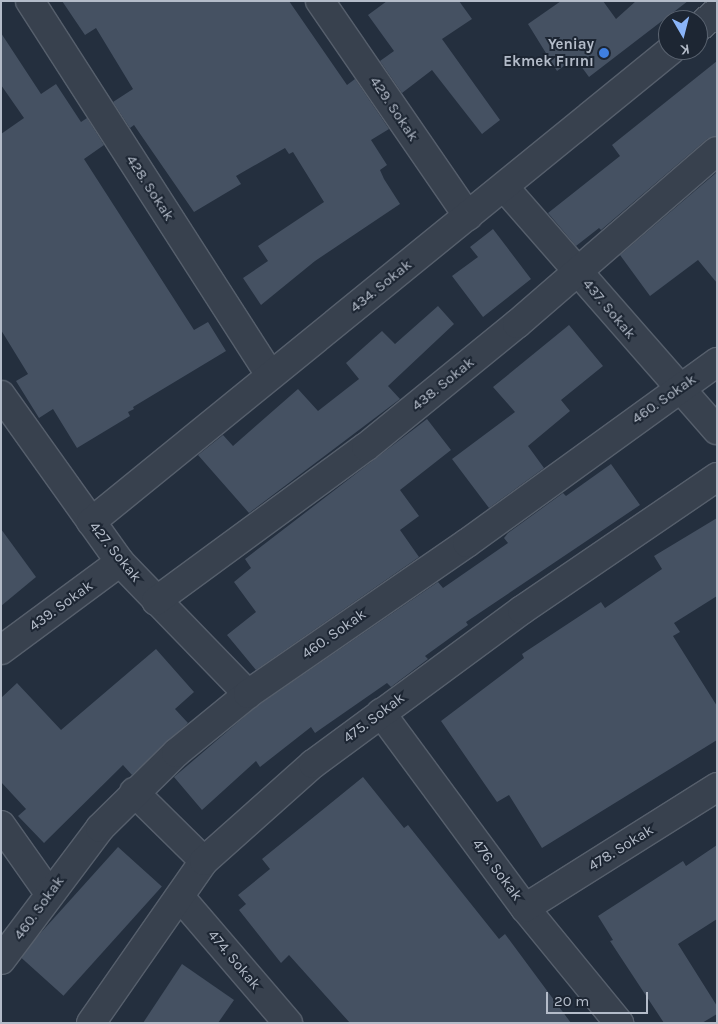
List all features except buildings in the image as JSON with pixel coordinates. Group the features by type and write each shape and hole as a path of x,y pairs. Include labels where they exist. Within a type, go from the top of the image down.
{"street":[{"name":"428. Sokak","path":"30,1 270,375"},
{"name":"429. Sokak","path":"321,2 468,216"},
{"name":"434. Sokak","path":"91,522 659,60"},
{"name":"438. Sokak","path":"156,601 366,447 578,272 717,151"},
{"name":"437. Sokak","path":"504,187 679,389 717,430"},
{"name":"460. Sokak","path":"1,960 49,893 100,828 134,792 248,694 468,543 717,362"},
{"name":"427. Sokak","path":"1,394 120,562 248,694"},
{"name":"475. Sokak","path":"91,1023 204,861 313,764 522,610 717,477"},
{"name":"439. Sokak","path":"1,650 120,562"},
{"name":"476. Sokak","path":"381,713 525,908 619,1023"},
{"name":"478. Sokak","path":"525,908 717,787"},
{"path":"134,792 204,861"},
{"path":"1,825 49,893"},
{"name":"474. Sokak","path":"180,897 288,1023"}],"place":[{"name":"Yeniay Ekmek Fırını","path":"604,53"}]}
